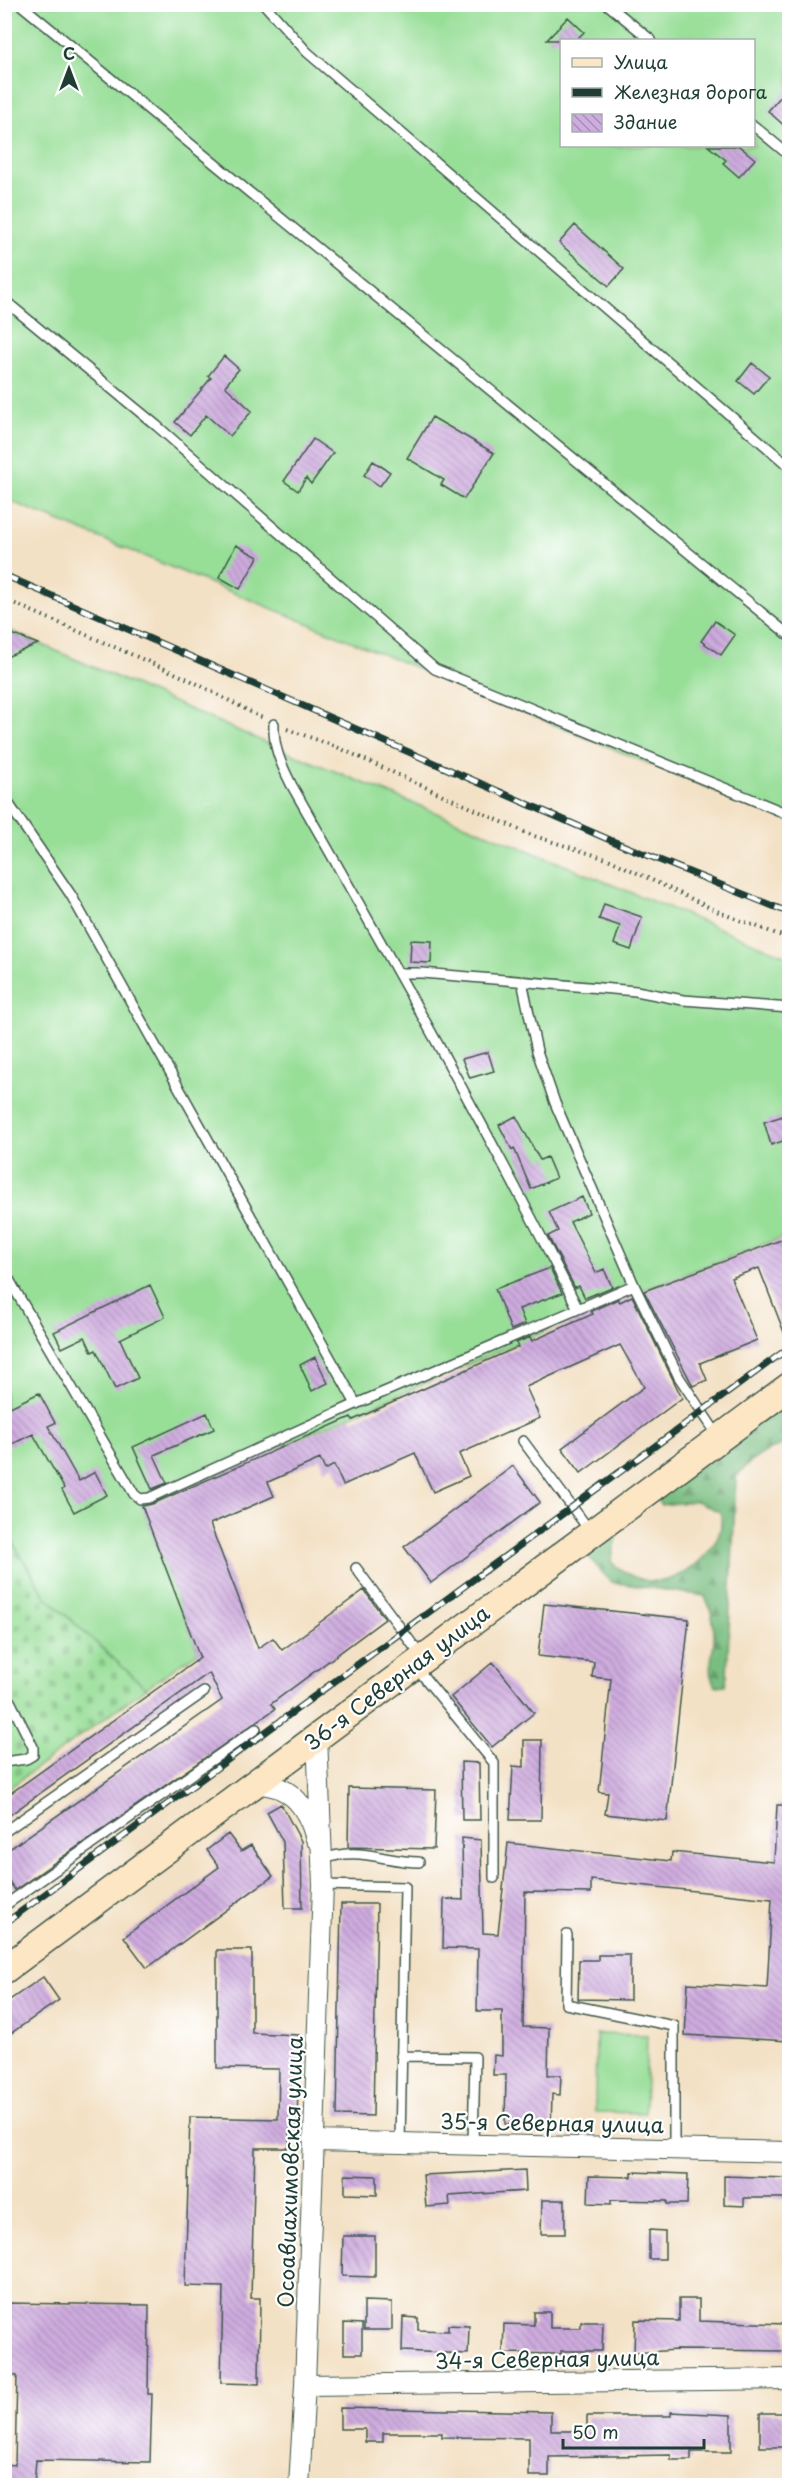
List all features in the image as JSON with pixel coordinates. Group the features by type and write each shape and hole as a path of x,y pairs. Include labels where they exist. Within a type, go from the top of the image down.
{"main road":[{"name":"36-я Северная улица","path":"4,1970 789,1386"}],"street":[{"name":"Осоавиахимовская улица","path":"299,2486 305,2385 323,1885 317,1736"},
{"name":"Осоавиахимовская улица","path":"252,1784 270,1783 289,1792 303,1809 314,1832 322,1860"},
{"name":"35-я Северная улица","path":"314,2141 789,2152"},
{"name":"34-я Северная улица","path":"305,2385 789,2379"}],"lane":[{"path":"20,4 789,636"},
{"path":"264,4 307,52 789,467"},
{"path":"607,4 650,39"},
{"path":"755,128 789,156"},
{"path":"4,300 157,426 435,669 789,815"},
{"path":"274,724 273,739 279,759 291,784 535,1223 578,1309"},
{"path":"4,797 71,895 357,1404"},
{"path":"398,974 422,973 522,981 636,991 683,1000 789,1008"},
{"path":"522,981 537,1051 555,1103 634,1285 679,1377 719,1438"},
{"path":"4,1272 134,1494 140,1499 149,1498 357,1404 634,1285"},
{"path":"523,1442 591,1533"},
{"path":"356,1568 418,1661 494,1763 494,1878"},
{"path":"4,1689 33,1747 33,1755 26,1759 4,1762"},
{"path":"4,1832 204,1692"},
{"path":"4,1906 256,1729"},
{"path":"322,1860 348,1853 366,1853 406,1862 419,1862"},
{"path":"323,1885 405,1887 399,2142"},
{"path":"567,1935 566,2004 674,2026 674,2148"},
{"path":"401,2055 475,2057 473,2144"}],"path":[{"path":"4,599 188,680 274,724 337,747 531,835 610,860 721,913 789,939"}],"green space":[{"path":"4,5 789,5 789,821 5,499"},
{"path":"4,628 278,748 789,957 789,1235 631,1294 142,1506 198,1652 146,1688 46,1597 5,1529"},
{"path":"789,1399 789,1442 760,1455 736,1477 727,1676 725,1685 715,1686 710,1672 714,1628 705,1596 611,1582 586,1554 618,1529 611,1562 634,1577 648,1581 662,1581 684,1573 695,1565 713,1546 719,1534 720,1512 696,1501 661,1505 656,1499"},
{"path":"4,1529 46,1597 146,1688 5,1791"},
{"path":"596,2034 647,2035 645,2113 595,2112"}],"building":[{"path":"568,17 584,32 577,39 547,40"},
{"path":"789,87 789,130 768,111"},
{"path":"709,147 740,147 755,159 739,177 723,163 726,160"},
{"path":"575,225 624,269 609,286 559,243"},
{"path":"224,356 239,369 225,386 252,411 230,436 206,415 190,435 175,422 211,378 208,376"},
{"path":"752,363 769,376 754,394 738,381"},
{"path":"432,417 494,453 464,499 441,485 444,480 407,458"},
{"path":"313,439 333,453 311,484 306,478 298,491 284,481"},
{"path":"373,461 390,472 380,486 364,475"},
{"path":"236,545 258,557 240,589 219,577"},
{"path":"715,621 735,635 721,655 701,641"},
{"path":"4,631 38,644 4,658"},
{"path":"604,904 642,917 631,950 614,944 620,926 599,919"},
{"path":"411,940 432,941 431,963 410,962"},
{"path":"488,1052 494,1071 470,1078 462,1059"},
{"path":"789,1114 789,1139 771,1145 764,1122"},
{"path":"516,1116 540,1160 547,1157 556,1178 531,1189 514,1148 512,1150 499,1125"},
{"path":"582,1197 589,1213 570,1222 596,1273 604,1269 612,1287 585,1298 579,1286 575,1288 548,1236 558,1231 549,1212"},
{"path":"789,1237 789,1345 759,1268 731,1278 757,1340 700,1363 707,1380 693,1386 644,1291"},
{"path":"550,1268 562,1293 519,1309 525,1324 511,1330 495,1289"},
{"path":"150,1285 165,1317 120,1339 138,1378 115,1389 96,1350 92,1352 85,1337 62,1348 54,1332"},
{"path":"632,1296 682,1398 581,1473 562,1448 644,1387 620,1345 526,1387 540,1418 459,1454 469,1476 433,1492 415,1453 343,1485 334,1465 325,1470 320,1459 268,1482 274,1496 210,1524 258,1648 273,1638 282,1650 364,1590 385,1619 271,1704 275,1709 15,1890 4,1874 4,1853 222,1700 209,1673 4,1819 4,1798 200,1658 142,1506 152,1504 351,1417 353,1420 518,1347 516,1343 530,1337 532,1341 593,1314 591,1311 618,1299 620,1302"},
{"path":"315,1357 328,1383 312,1391 300,1365"},
{"path":"39,1393 55,1423 48,1426 79,1481 95,1472 107,1495 74,1512 62,1490 64,1488 33,1434 4,1448 4,1410"},
{"path":"207,1413 214,1429 154,1455 167,1483 152,1489 133,1447"},
{"path":"513,1466 540,1502 431,1583 404,1547"},
{"path":"544,1604 689,1619 667,1821 605,1814 608,1793 599,1792 611,1679 592,1677 594,1662 538,1656"},
{"path":"493,1662 534,1713 492,1747 451,1697"},
{"path":"524,1740 542,1740 541,1820 510,1820 513,1766 524,1767"},
{"path":"461,1762 479,1763 480,1820 462,1820"},
{"path":"349,1788 436,1790 434,1849 348,1847"},
{"path":"281,1804 301,1841 302,1908 285,1908 283,1842 267,1812"},
{"path":"777,1805 789,1805 789,2041 685,2035 688,1983 767,1988 772,1899 591,1880 591,1893 525,1892 523,2027 549,2028 548,2075 561,2075 560,2095 552,2094 551,2130 533,2130 533,2125 505,2124 506,2075 493,2075 494,2055 502,2056 502,2011 477,2011 478,1949 443,1948 444,1899 463,1900 462,1838 481,1840 483,1933 498,1934 508,1843 671,1861 672,1852 774,1862"},
{"path":"228,1834 241,1851 251,1845 273,1876 147,1968 124,1937 219,1867 207,1850"},
{"path":"341,1904 377,1904 373,2116 337,2115"},
{"path":"217,1950 252,1950 252,2033 299,2035 297,2130 289,2130 289,2148 255,2148 251,2298 260,2298 259,2384 221,2383 223,2287 185,2286 190,2117 278,2119 279,2069 217,2068"},
{"path":"598,1955 630,1955 630,2000 578,1999 579,1960 598,1960"},
{"path":"43,1977 59,2000 4,2038 4,2004"},
{"path":"525,2170 526,2191 449,2196 450,2205 426,2207 423,2175"},
{"path":"632,2172 688,2174 687,2204 667,2204 667,2201 611,2200 611,2204 588,2203 589,2176 632,2177"},
{"path":"345,2175 377,2176 377,2195 345,2194"},
{"path":"724,2176 789,2178 789,2198 744,2198 744,2206 724,2205"},
{"path":"542,2200 565,2200 565,2234 541,2234"},
{"path":"649,2230 665,2231 665,2259 649,2259"},
{"path":"343,2236 375,2236 375,2277 342,2276"},
{"path":"679,2299 699,2299 699,2321 786,2324 786,2351 676,2350 634,2353 635,2320 679,2321"},
{"path":"364,2301 392,2302 392,2330 364,2330"},
{"path":"4,2303 149,2305 148,2394 152,2394 150,2462 36,2460 34,2486 4,2486 4,2464 15,2465 17,2376 4,2375"},
{"path":"534,2312 550,2312 550,2328 581,2328 581,2322 603,2322 602,2351 561,2351 561,2354 503,2353 504,2324 534,2325"},
{"path":"403,2317 418,2318 418,2330 448,2331 448,2325 469,2326 468,2354 402,2351"},
{"path":"344,2323 362,2324 362,2354 344,2354"},
{"path":"340,2408 551,2412 551,2431 587,2431 587,2416 671,2416 671,2412 731,2415 731,2452 691,2452 691,2460 671,2460 671,2455 549,2457 549,2476 529,2476 529,2438 442,2437 442,2433 383,2433 383,2442 365,2442 365,2429 340,2429"},
{"path":"760,2413 784,2413 784,2447 760,2447"}],"railway":[{"path":"4,575 610,840 790,913"},
{"path":"4,1924 790,1347"}]}
